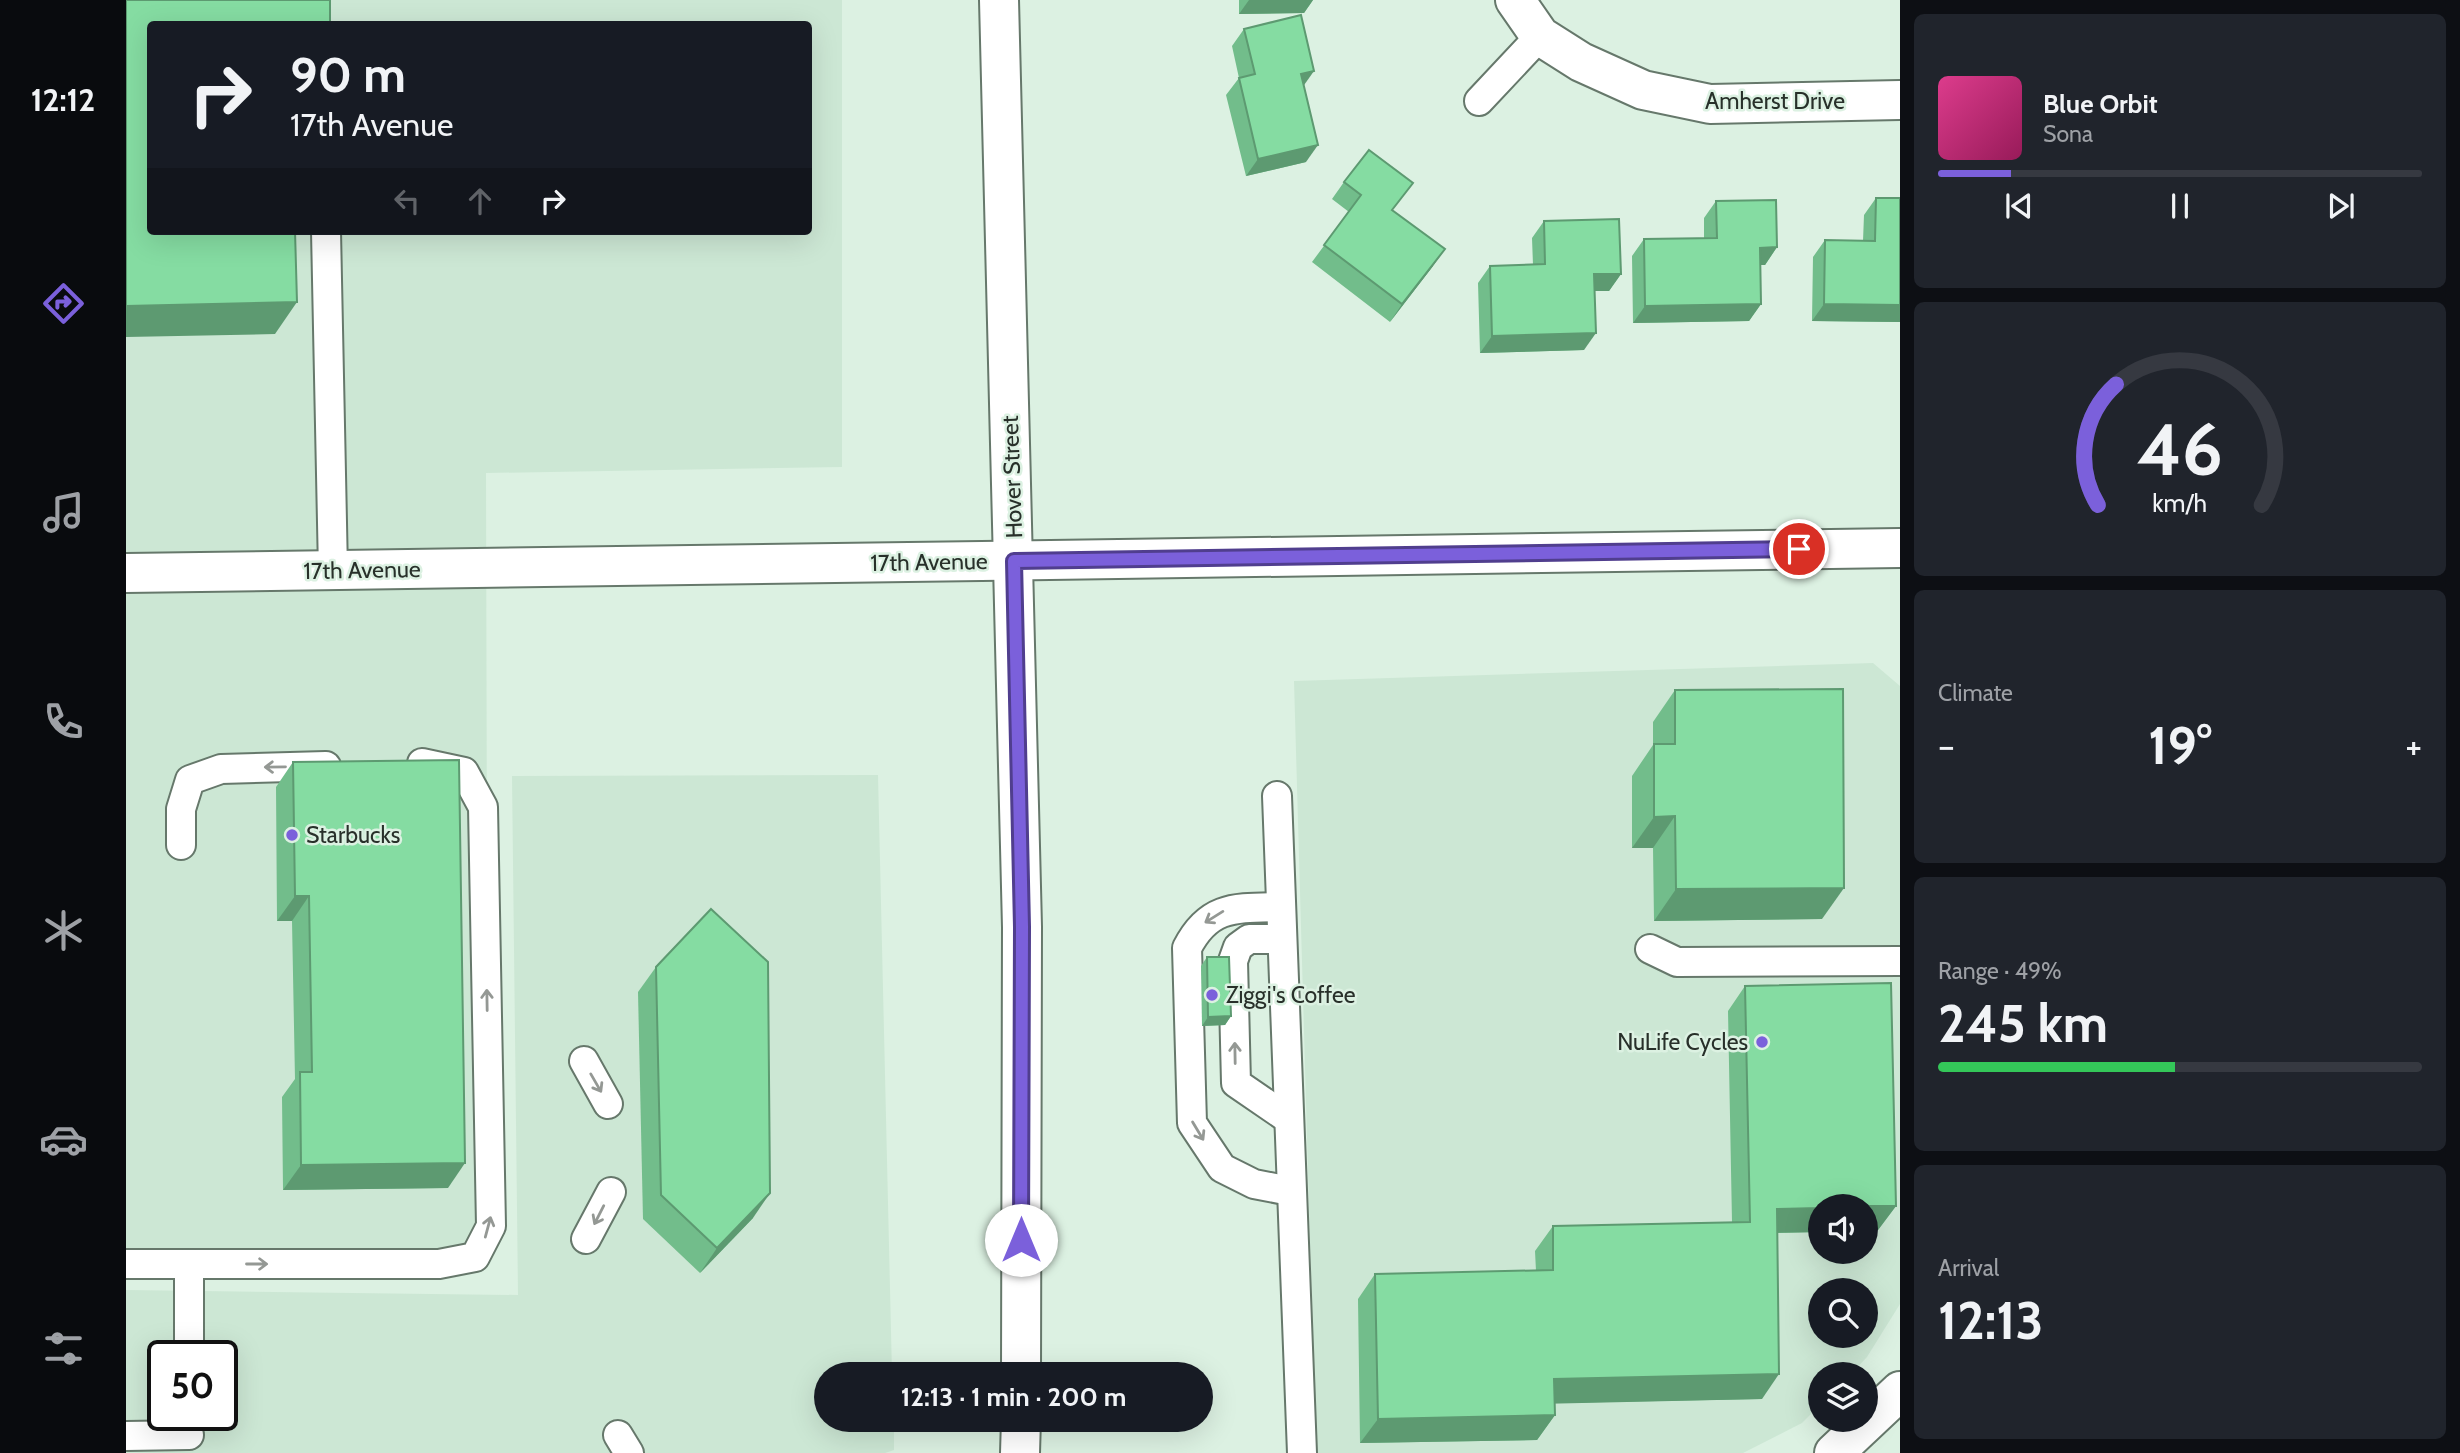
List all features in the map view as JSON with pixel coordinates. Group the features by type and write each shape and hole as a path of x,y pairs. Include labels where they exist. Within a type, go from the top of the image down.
{"main road":[{"name":"Hover Street","path":"999,0 1022,927 1021,1362"},
{"name":"Amherst Drive","path":"1515,0 1540,36 1581,62 1643,90 1710,104 1900,100"},
{"name":"17th Avenue","path":"126,573 1900,548"},
{"path":"1834,1453 1900,1391"},
{"path":"1020,1453 1021,1432"}],"lane":[{"path":"1479,101 1540,36"},
{"path":"326,235 333,571"},
{"path":"126,1264 439,1264 475,1257 491,1226 483,807 464,772 429,763 401,764"},
{"path":"181,845 181,809 190,780 221,769 346,765"},
{"path":"1277,796 1287,1118 1302,1453"},
{"path":"1280,907 1228,909 1198,927 1187,948 1192,1123 1222,1168 1254,1184 1290,1191"},
{"path":"1281,939 1249,939 1238,947 1234,961 1236,1083 1287,1118"},
{"path":"1650,949 1677,962 1900,961"},
{"path":"584,1061 608,1104"},
{"path":"586,1239 611,1192"},
{"path":"189,1264 189,1340"},
{"path":"126,1436 189,1434"}],"shaded area":[{"path":"126,0 842,0 842,467 486,473 488,1261 126,1264"},
{"path":"1873,663 1900,686 1900,1304 1878,1339 1878,1278 1808,1278 1808,1348 1873,1348 1867,1357 1862,1362 1808,1362 1808,1417 1802,1423 1743,1453 1316,1453 1294,681"},
{"path":"878,775 892,1362 814,1362 814,1432 894,1432 894,1450 885,1453 126,1453 126,1290 518,1295 512,776"}],"building":[{"path":"126,0 330,0 330,21 147,21 147,235 295,235 297,302 126,306"},
{"path":"1301,15 1314,71 1301,74 1318,145 1258,159 1239,78 1255,74 1244,29"},
{"path":"1369,150 1413,183 1392,210 1445,249 1402,304 1324,245 1361,195 1344,182"},
{"path":"1876,198 1900,198 1900,305 1824,304 1825,240 1875,241"},
{"path":"1776,200 1777,247 1760,248 1761,304 1645,306 1644,239 1717,238 1716,201"},
{"path":"1619,219 1621,274 1594,274 1596,333 1492,336 1490,266 1545,264 1544,221"},
{"path":"1843,689 1844,888 1676,889 1675,816 1654,817 1654,744 1675,744 1675,690"},
{"path":"459,760 465,1163 301,1165 300,1072 312,1072 309,896 295,896 293,762"},
{"path":"711,909 768,962 770,1193 717,1248 661,1195 656,967"},
{"path":"1207,957 1229,957 1231,1016 1208,1017"},
{"path":"1891,983 1896,1206 1878,1206 1878,1194 1808,1194 1808,1208 1777,1209 1779,1374 1554,1379 1555,1415 1378,1419 1375,1274 1553,1270 1553,1226 1750,1222 1745,986"}],"place":[{"name":"Starbucks","path":"292,835"},
{"name":"Ziggi's Coffee","path":"1212,995"},
{"name":"NuLife Cycles","path":"1762,1042"}],"route":[{"path":"1021,1240 1022,927 1014,561 1799,549"}]}
